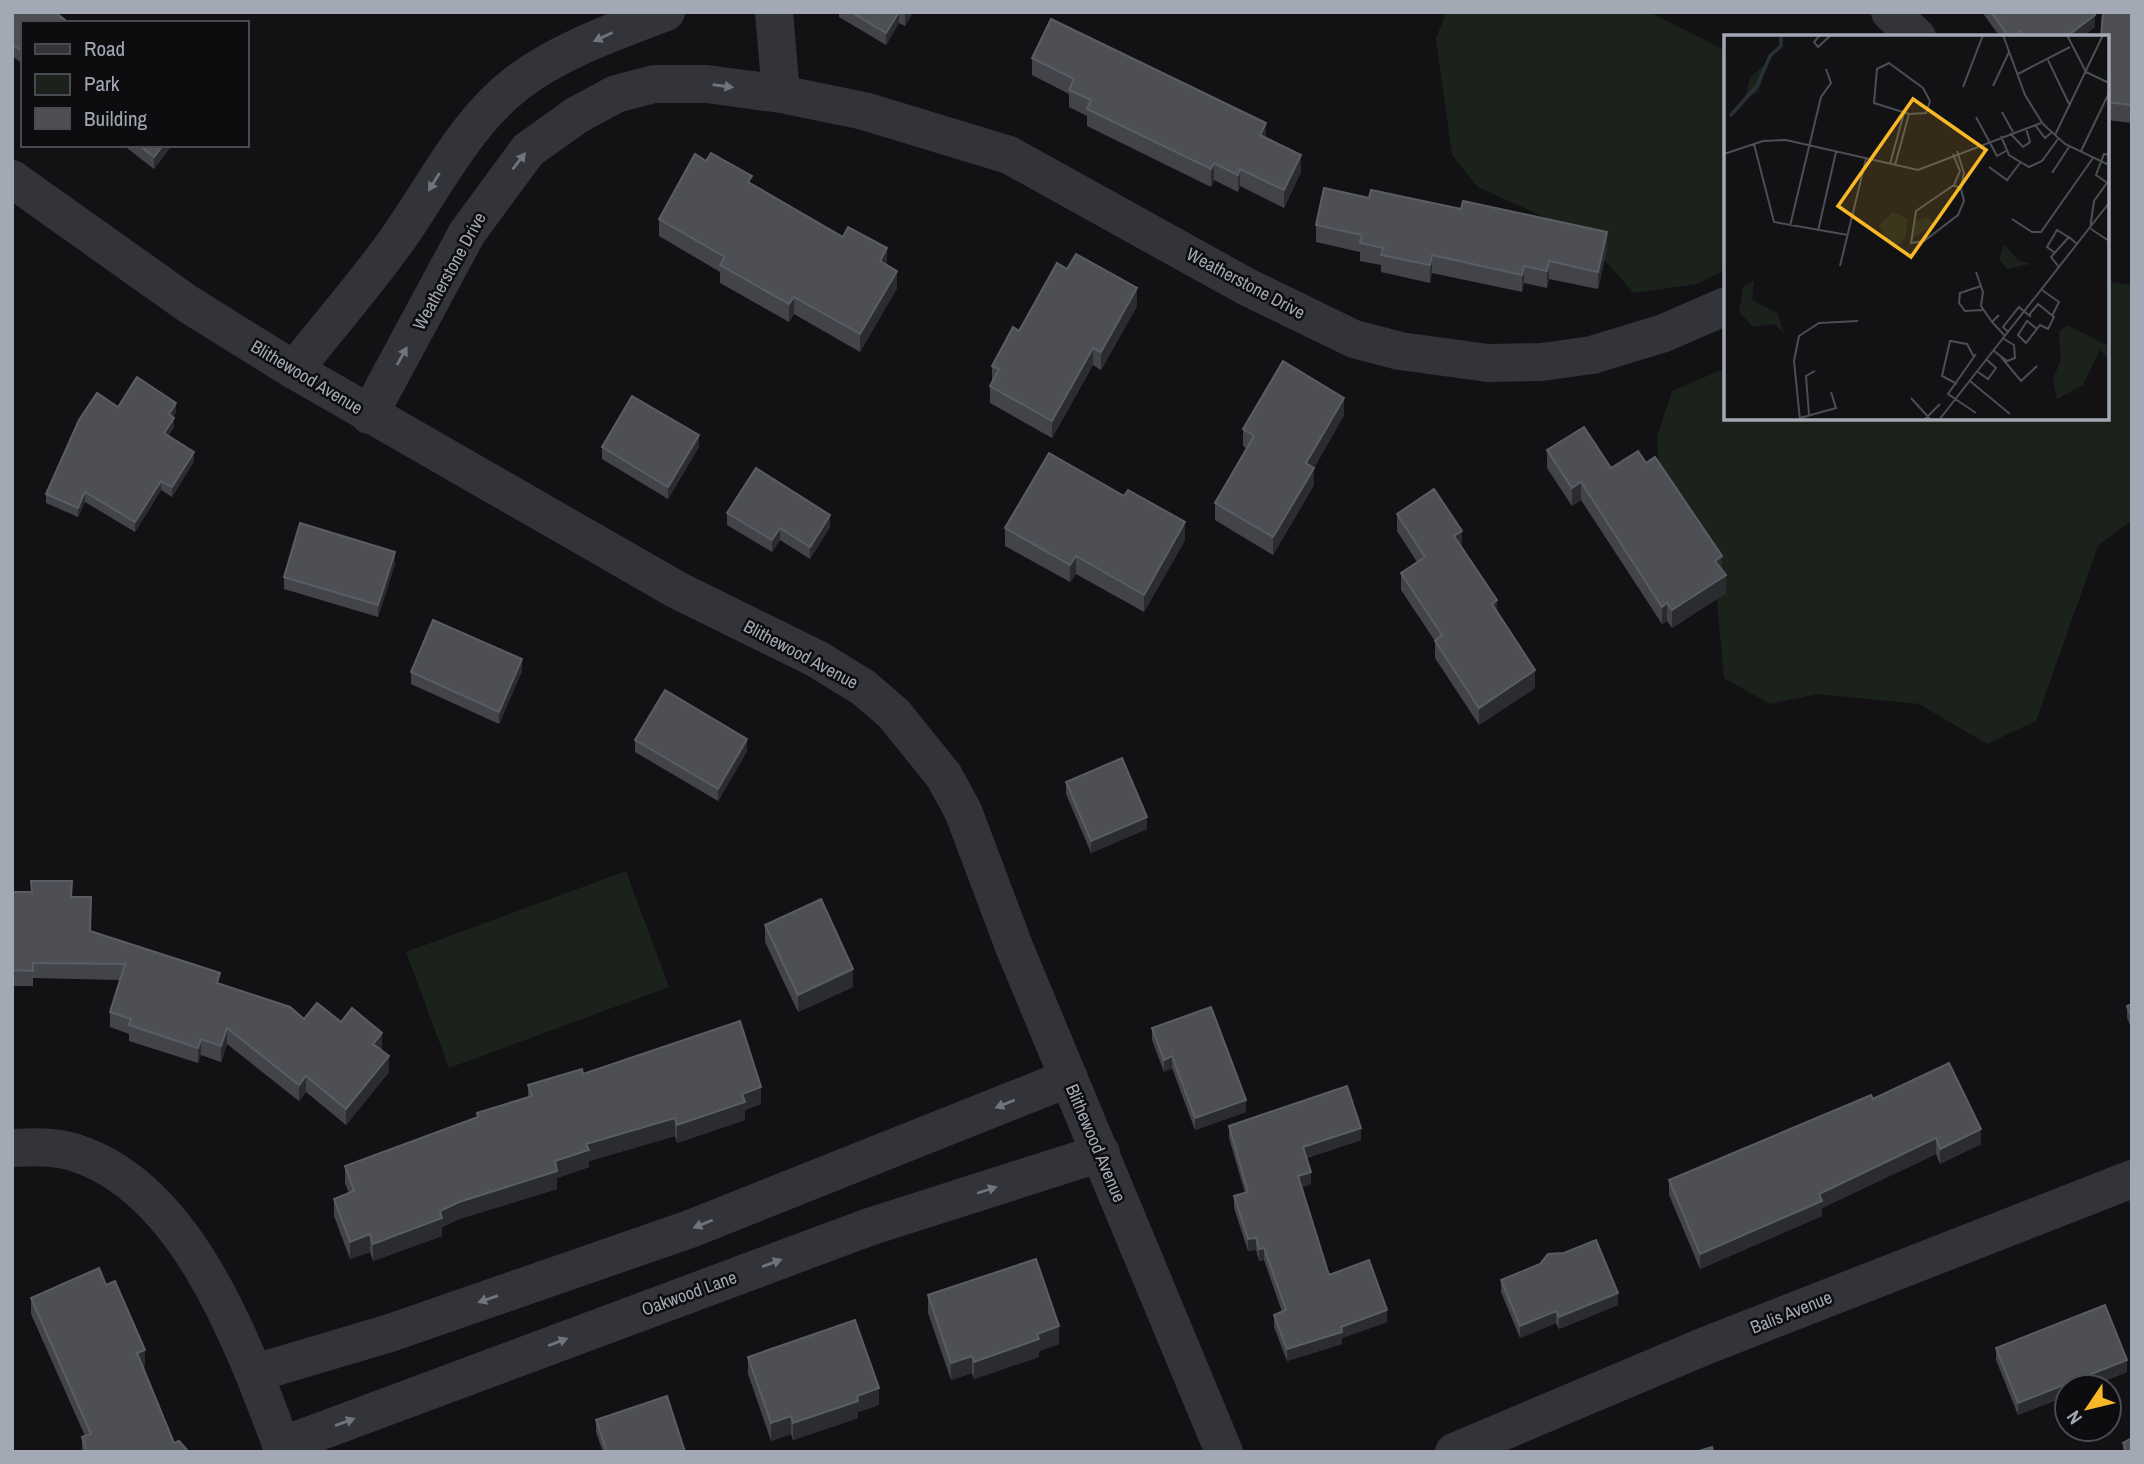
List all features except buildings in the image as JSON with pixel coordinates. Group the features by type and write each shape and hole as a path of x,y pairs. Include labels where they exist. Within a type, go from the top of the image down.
{"street":[{"path":"294,370 394,244 445,163 483,116 518,83 566,54 666,12"},
{"path":"774,12 781,94"},
{"path":"1890,12 1915,35"},
{"name":"Weatherstone Drive","path":"369,415 467,233 528,150 577,115 616,94 654,84 707,84 781,94 864,111 1009,155 1247,287 1354,339 1400,351 1489,363 1579,357 1664,333 1724,307"},
{"name":"Blithewood Avenue","path":"12,179 188,304 294,370 677,590 817,659 864,688 894,714 944,776 963,811 1015,949 1224,1452"},
{"path":"255,1373 390,1333 690,1229 1069,1078"},
{"name":"Oakwood Lane","path":"12,1148 44,1147 76,1153 117,1172 142,1190 168,1216 220,1300 255,1373 282,1449 869,1227 1101,1153"},
{"name":"Balis Avenue","path":"1454,1452 1705,1346 2132,1179"}],"green space":[{"path":"1446,12 1649,12 1724,50 1724,270 1697,284 1634,293 1581,234 1478,187 1452,155 1436,39"},
{"path":"2109,281 2132,285 2132,520 2098,546 2036,721 1987,744 1919,704 1817,694 1770,704 1724,678 1717,602 1660,484 1657,436 1672,391 1724,369 1724,420 2109,420"},
{"path":"626,871 669,987 449,1068 406,952"}]}
